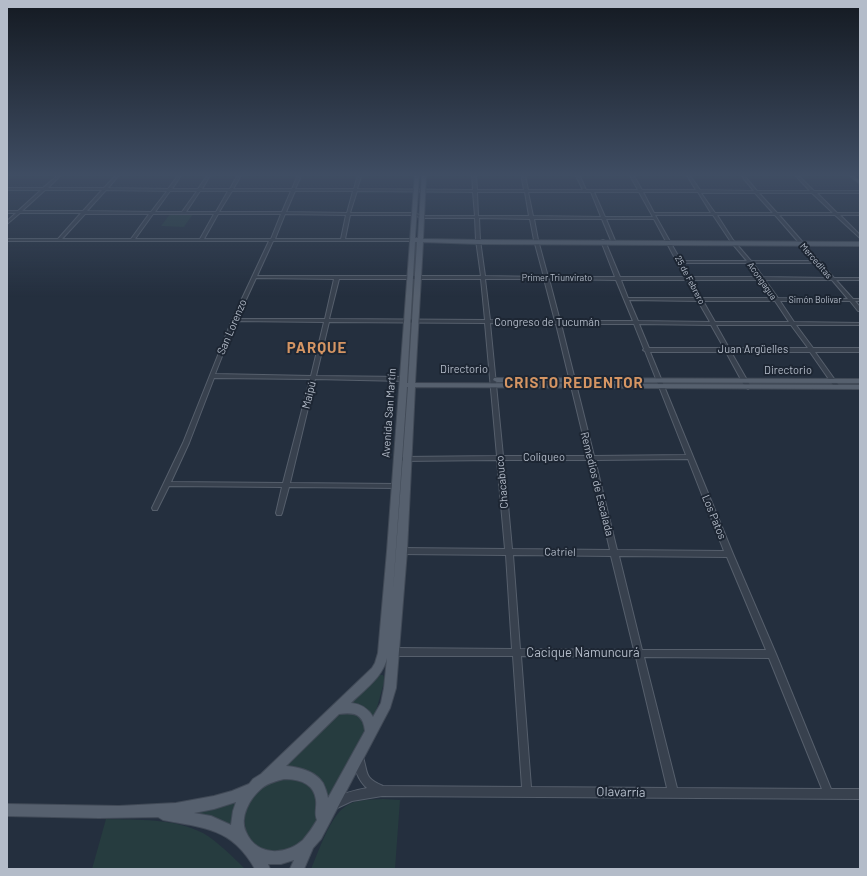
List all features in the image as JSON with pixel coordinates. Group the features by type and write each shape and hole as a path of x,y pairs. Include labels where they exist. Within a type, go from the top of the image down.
{"main road":[{"name":"Avenida San Martín","path":"414,215 412,240 414,277"},
{"name":"Avenida San Martín","path":"321,824 386,704 390,688 389,652 397,551 414,277 422,217"},
{"path":"412,240 860,242"},
{"name":"Directorio","path":"407,382 835,384 860,381"},
{"name":"Directorio","path":"835,384 860,387"},
{"name":"Avenida San Martín","path":"397,551 396,486 403,459"},
{"path":"7,810 154,812 209,805 233,797 250,789 266,777 376,671 389,652"},
{"path":"338,709 348,707 357,709 364,713 370,723 371,733"},
{"path":"253,852 266,858 281,858 296,853 316,834 321,824 323,811 322,798 318,788 310,779 301,774 290,771 278,772 266,777"},
{"path":"242,840 238,827 239,814 243,801 250,789"},
{"path":"154,812 211,823 228,830 242,840 253,852 263,869"},
{"path":"297,869 308,843"}],"street":[{"path":"7,223 15,215"},
{"path":"59,240 83,215"},
{"path":"132,240 150,215"},
{"path":"201,240 216,215"},
{"path":"272,240 284,215"},
{"path":"343,240 348,215"},
{"path":"416,215 422,217 532,218 604,218 689,215"},
{"name":"Remedios de Escalada","path":"531,215 673,793"},
{"path":"603,215 614,242"},
{"name":"Acongagua","path":"716,215 733,242 750,262 835,384"},
{"path":"769,215 783,215"},
{"name":"Merceditas","path":"776,215 860,310"},
{"path":"838,215 860,237"},
{"name":"25 de Febrero","path":"655,216 746,384"},
{"name":"Chacabuco","path":"476,217 488,322 509,551 527,791"},
{"path":"7,240 412,240"},
{"name":"San Lorenzo","path":"155,508 186,443 234,320 272,240"},
{"name":"Los Patos","path":"603,242 728,554 772,654 828,793"},
{"path":"680,262 818,262"},
{"name":"Primer Triunvirato","path":"254,277 860,279"},
{"name":"Maipú","path":"279,513 337,277"},
{"name":"Simón Bolívar","path":"627,299 860,300"},
{"name":"Congreso de Tucumán","path":"234,320 326,322 860,324"},
{"name":"Juan Argüelles","path":"646,350 860,350"},
{"name":"Directorio","path":"212,376 407,382"},
{"name":"Coliqueo","path":"403,459 690,457"},
{"path":"166,484 396,486"},
{"name":"Catriel","path":"397,551 728,554"},
{"name":"Cacique Namuncurá","path":"389,652 772,654"},
{"path":"359,755 360,771 365,779 372,787 382,791"},
{"name":"Olavarría","path":"329,809 344,798 363,793 382,791 860,794"}],"green space":[{"path":"169,215 192,215 184,227 161,226"},
{"path":"379,675 383,675 385,679 374,718 363,707 349,703"},
{"path":"345,712 352,712 361,717 366,729 329,798 312,773 300,768 282,766 336,717"},
{"path":"283,777 298,778 310,786 314,792 318,813 314,827 304,840 282,852 265,851 252,842 248,835 245,812 247,804 256,791 268,782"},
{"path":"383,799 400,800 395,869 311,869 330,826 340,811 354,802"},
{"path":"236,801 231,824 206,816 177,813"},
{"path":"106,819 168,822 192,828 203,833 214,841 245,869 92,869"}],"district":[{"name":"PARQUE","path":"317,348"},
{"name":"CRISTO REDENTOR","path":"574,383"}]}
